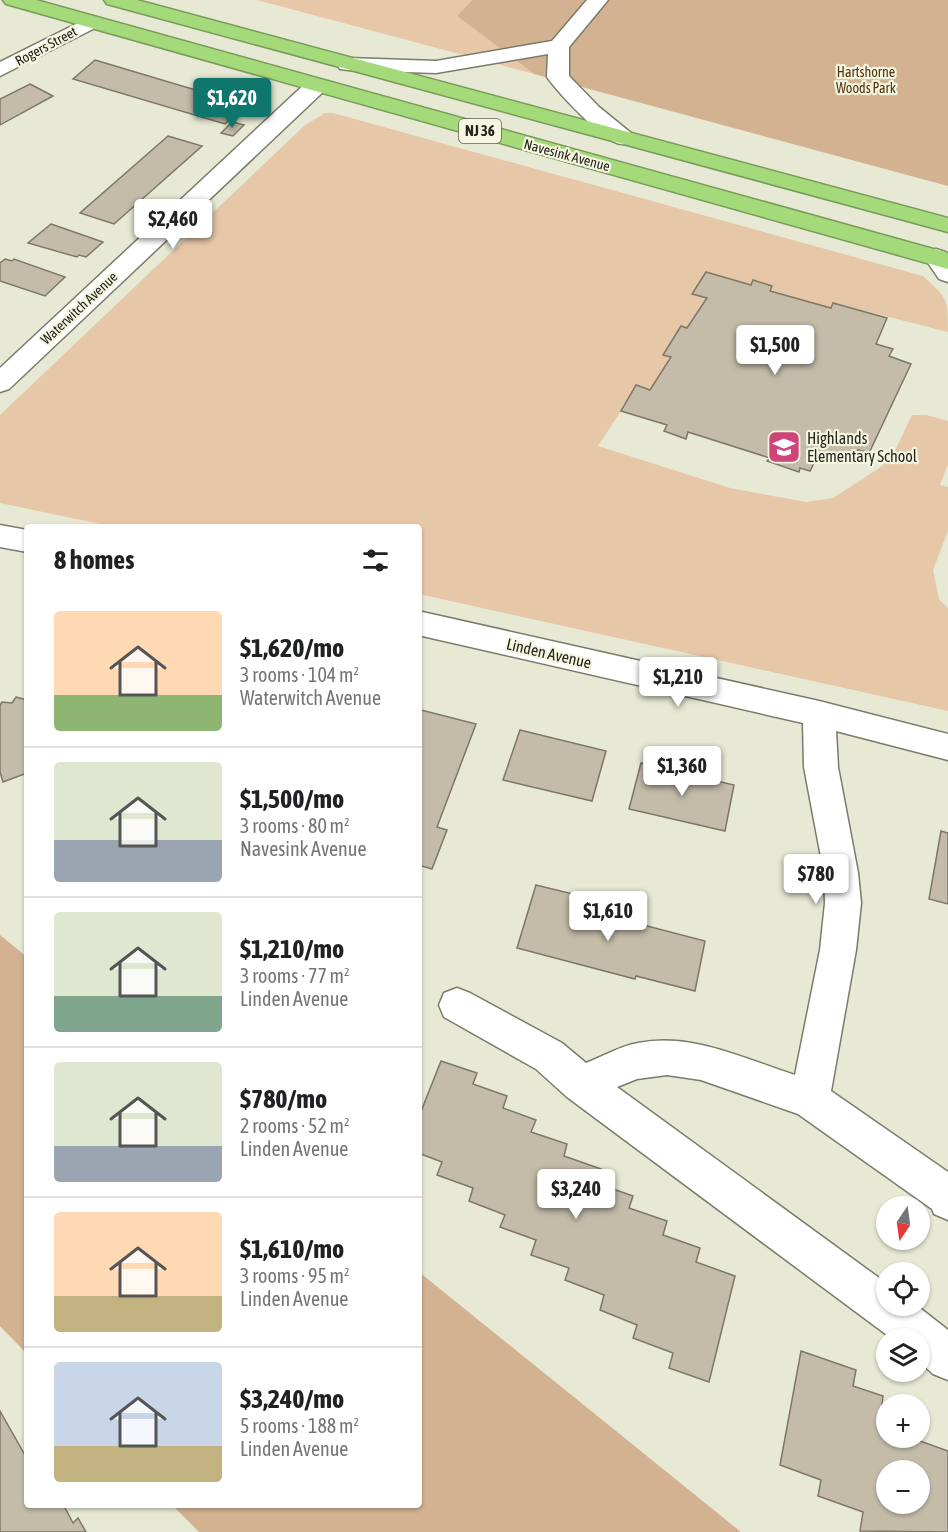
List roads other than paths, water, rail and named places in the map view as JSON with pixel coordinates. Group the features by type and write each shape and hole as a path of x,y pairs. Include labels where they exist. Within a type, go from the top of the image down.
{"highway":[{"name":"Navesink Avenue","path":"13,0 944,264"},
{"name":"Navesink Avenue","path":"114,0 948,225"}],"street":[{"path":"348,64 436,67 482,62 559,46 598,0"},
{"name":"Rogers Street","path":"0,70 92,22"},
{"path":"559,46 558,77 591,112 623,138"},
{"name":"Waterwitch Avenue","path":"0,383 316,86"},
{"path":"0,536 24,540"},
{"name":"Linden Avenue","path":"422,624 819,714 948,747"},
{"path":"810,1099 838,950 843,903 841,873 821,767 819,714"},
{"path":"457,1005 549,1056 581,1084 922,1335 948,1359"},
{"path":"581,1084 636,1061 667,1057 701,1062 810,1099 946,1196 948,1200"}],"place":[{"name":"Highlands Elementary School","path":"784,447"}],"park label":[{"name":"Hartshorne Woods Park","path":"866,80"}]}
